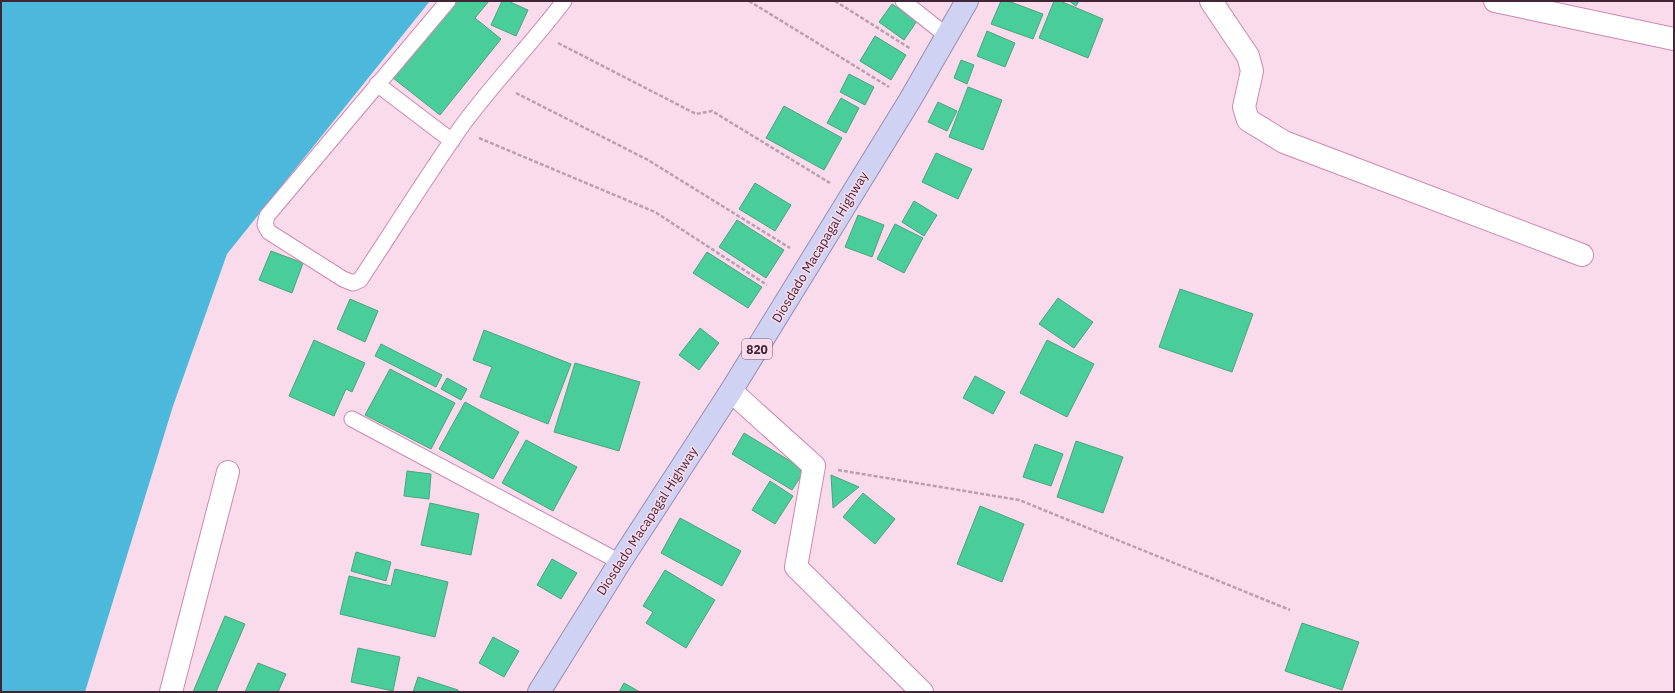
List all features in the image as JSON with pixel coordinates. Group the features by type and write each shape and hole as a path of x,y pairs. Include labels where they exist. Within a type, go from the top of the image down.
{"highway":[{"name":"Diosdado Macapagal Highway","path":"539,692 620,562 731,391 910,100 967,1"}],"street":[{"path":"1211,1 1248,56 1252,72 1244,107 1248,120 1284,142 1582,255"},
{"path":"1495,1 1674,39"},
{"path":"731,391 814,466 796,567 922,692"},
{"path":"171,692 228,472"}],"lane":[{"path":"448,1 267,216 265,225 269,232 343,279 353,283 360,280 455,135 495,83 539,34 564,1"},
{"path":"903,1 947,36"},
{"path":"377,84 455,135"},
{"path":"352,419 620,562"}],"path":[{"path":"749,1 910,100"},
{"path":"835,1 931,62"},
{"path":"539,34 696,114 712,111 851,196"},
{"path":"495,83 648,160 811,260"},
{"path":"455,135 655,212 788,298"},
{"path":"814,466 1019,500 1290,610"}],"water":[{"path":"1,1 430,1 227,254 173,406 85,692 1,692"}],"building":[{"path":"456,1 489,1 475,18 501,39 440,115 393,78"},
{"path":"502,1 508,1 528,10 516,36 491,25"},
{"path":"1001,1 1008,1 1043,14 1033,39 991,24"},
{"path":"1054,1 1060,1 1103,19 1088,58 1039,38"},
{"path":"1069,1 1079,1 1076,6"},
{"path":"892,4 917,21 904,40 879,22"},
{"path":"987,31 1015,43 1005,67 977,56"},
{"path":"875,36 906,55 891,80 860,61"},
{"path":"961,60 974,65 967,84 954,78"},
{"path":"849,74 874,87 865,105 840,92"},
{"path":"968,87 1002,100 983,150 949,137"},
{"path":"841,98 859,108 846,133 827,123"},
{"path":"938,102 957,111 947,131 928,122"},
{"path":"784,106 842,138 824,170 766,138"},
{"path":"936,153 972,169 958,199 922,182"},
{"path":"755,183 791,205 775,231 739,209"},
{"path":"914,201 937,215 924,236 902,222"},
{"path":"858,215 884,225 872,257 845,247"},
{"path":"737,220 784,250 766,278 719,247"},
{"path":"895,224 923,238 904,273 877,259"},
{"path":"271,251 303,263 292,293 259,280"},
{"path":"707,252 762,287 748,308 693,273"},
{"path":"1180,289 1253,314 1232,372 1159,347"},
{"path":"1058,298 1093,322 1074,348 1039,324"},
{"path":"350,299 378,311 365,342 337,329"},
{"path":"700,328 719,343 699,370 679,355"},
{"path":"484,330 571,364 548,424 480,397 492,367 473,360"},
{"path":"314,340 365,363 352,392 346,389 334,416 289,396"},
{"path":"1047,340 1094,364 1067,417 1020,393"},
{"path":"381,344 442,375 436,387 375,356"},
{"path":"575,363 640,382 619,451 554,432"},
{"path":"390,369 455,403 431,449 365,415"},
{"path":"975,376 1005,392 993,414 963,398"},
{"path":"447,378 467,389 461,400 441,389"},
{"path":"465,402 519,432 493,479 439,449"},
{"path":"744,433 805,470 792,490 732,454"},
{"path":"526,440 577,467 553,511 502,483"},
{"path":"1076,441 1123,457 1103,513 1057,497"},
{"path":"1035,444 1063,454 1051,486 1023,477"},
{"path":"407,471 431,474 429,499 404,496"},
{"path":"831,475 859,487 833,508"},
{"path":"770,481 793,496 775,524 752,510"},
{"path":"863,493 895,519 875,544 843,517"},
{"path":"430,503 479,514 471,555 421,545"},
{"path":"980,506 1024,524 1002,582 957,564"},
{"path":"680,518 741,551 722,586 661,553"},
{"path":"356,552 391,562 386,581 351,571"},
{"path":"552,559 577,573 561,599 537,585"},
{"path":"395,569 448,582 435,637 340,614 349,576 391,586"},
{"path":"665,570 715,600 686,648 646,623 653,612 643,606"},
{"path":"225,616 245,624 216,692 193,692"},
{"path":"1302,623 1359,642 1342,690 1285,671"},
{"path":"493,637 519,651 504,677 479,663"},
{"path":"358,648 400,657 393,691 351,682"},
{"path":"258,663 286,674 278,692 245,692"},
{"path":"418,677 458,690 458,692 413,692"},
{"path":"624,683 640,692 619,692"}]}
